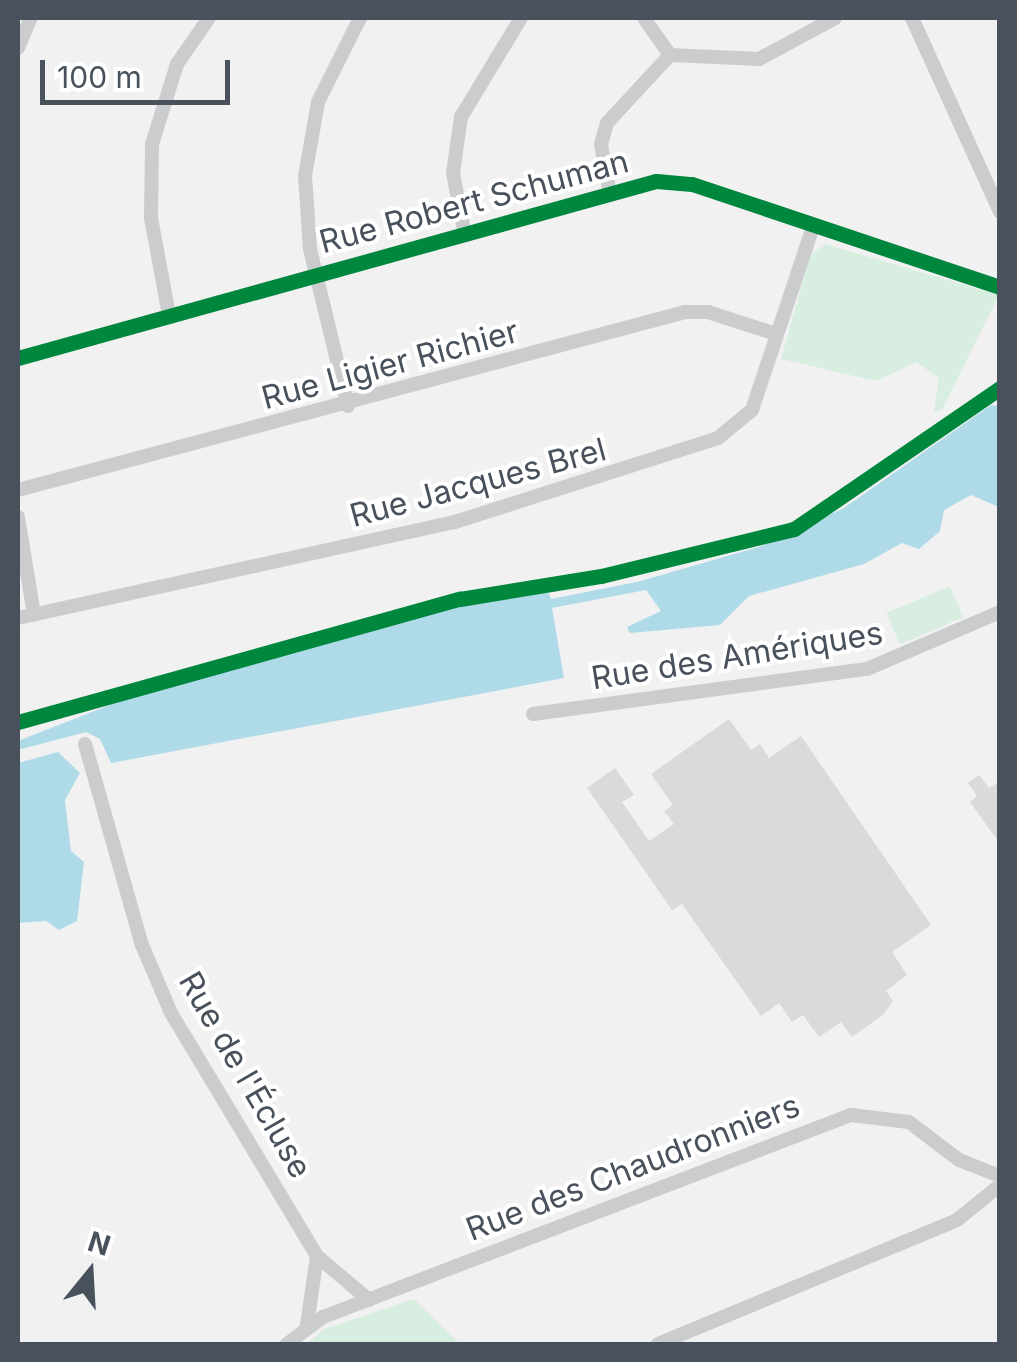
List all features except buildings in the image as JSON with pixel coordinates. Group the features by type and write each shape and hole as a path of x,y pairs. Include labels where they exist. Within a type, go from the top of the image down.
{"street":[{"path":"18,48 31,18"},
{"path":"169,315 151,218 152,144 178,64 209,18"},
{"path":"348,406 305,222 312,127 328,74 360,18"},
{"path":"464,230 453,173 461,117 522,18"},
{"path":"644,18 670,55"},
{"path":"610,189 601,144 607,123 670,55 758,59 834,18"},
{"path":"912,18 1000,212"},
{"name":"Rue Robert Schuman","path":"18,358 610,189 692,184 813,228 1000,287"},
{"name":"Rue Jacques Brel","path":"18,618 454,522 718,438 752,410 813,228"},
{"name":"Rue Ligier Richier","path":"18,490 348,406 684,312 708,312 776,334"},
{"path":"18,517 34,615"},
{"name":"Rue des Amériques","path":"533,714 870,668 1000,612"},
{"name":"Rue de l'Écluse","path":"86,744 142,945 171,1013 317,1256 369,1300"},
{"name":"Rue des Chaudronniers","path":"287,1344 307,1324 851,1116 908,1122 998,1182"},
{"path":"658,1344 957,1220 998,1182"},
{"path":"307,1324 317,1256"}],"green space":[{"path":"825,244 999,295 942,410 934,412 939,378 916,362 876,381 781,359 810,256"},
{"path":"950,586 963,617 900,644 886,613"},
{"path":"414,1299 460,1344 307,1344 324,1329"}],"water":[{"path":"991,405 999,406 999,507 971,495 944,510 940,531 919,549 902,543 864,564 749,596 720,625 630,633 627,627 661,611 646,590 552,608 564,678 111,763 100,739 86,732 18,750 18,741 153,688 341,633 479,599 548,591 551,599 637,582 762,546 844,508"},
{"path":"58,752 80,773 65,800 71,851 84,862 77,921 59,930 46,921 18,923 18,763"}],"cycle path":[{"path":"18,358 656,181 692,184 1000,287"},
{"path":"18,722 460,599 601,576 794,529 1000,388"}]}
